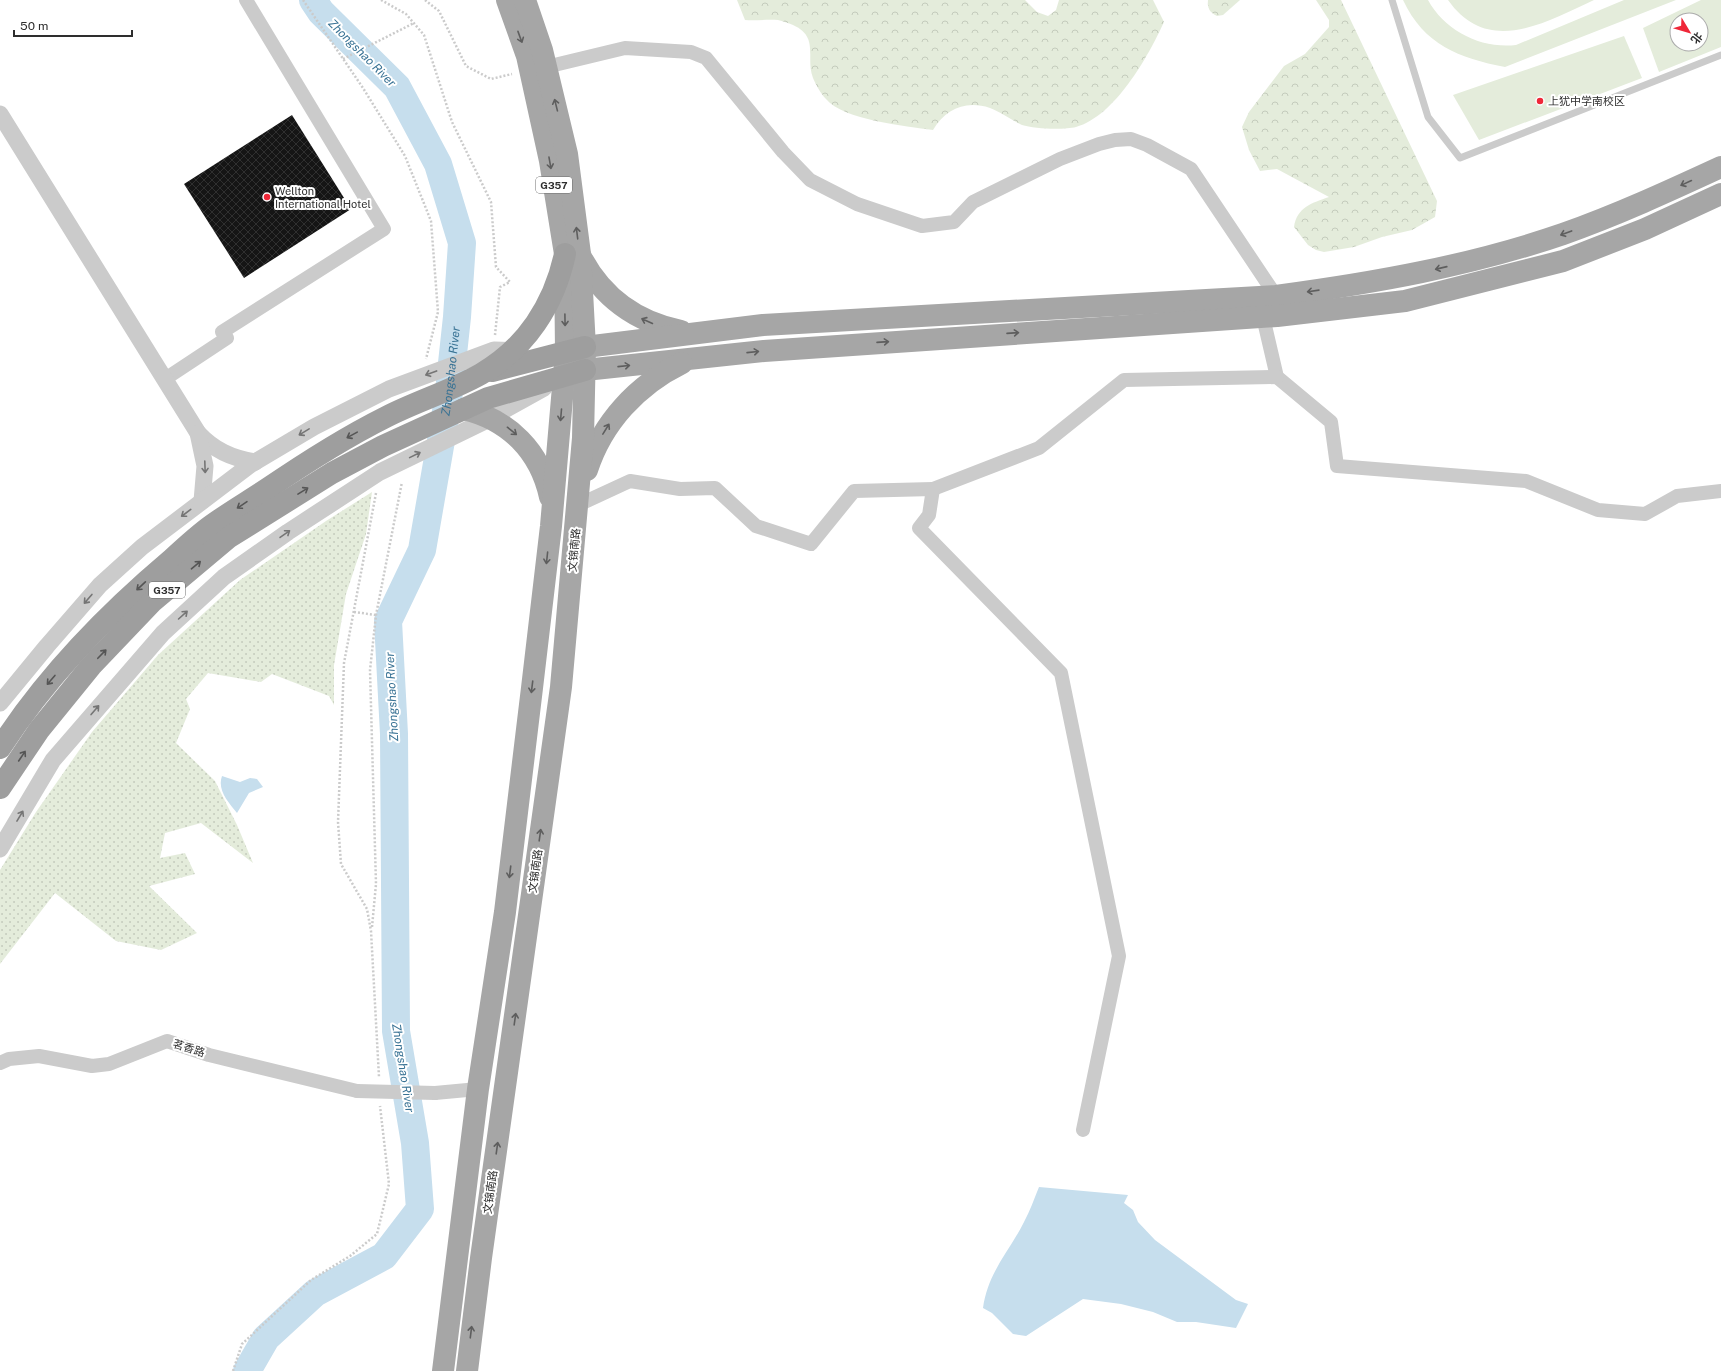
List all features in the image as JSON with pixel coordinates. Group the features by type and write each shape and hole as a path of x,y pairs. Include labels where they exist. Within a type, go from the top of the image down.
{"highway":[{"path":"479,375 503,350 530,332 548,303 572,254"},
{"name":"G357","path":"0,748 21,716 77,650 142,584 211,525 320,453 386,416 479,375 576,349"},
{"name":"G357","path":"0,788 39,730 91,666 153,601 228,538 332,473 383,446 464,409 488,412 565,376 585,370"}],"main road":[{"name":"G357","path":"507,0 538,68"},
{"name":"G357","path":"525,0 538,68 550,162 572,254 576,349 585,370"},
{"path":"576,349 763,325 1276,296 1402,277 1477,260 1562,234 1641,204 1721,166"},
{"path":"585,370 764,351 1263,317 1342,310 1405,301 1487,282 1562,261 1645,229 1721,194"},
{"path":"572,254 605,292 631,313 663,327 698,333"},
{"name":"G357","path":"565,376 576,349"},
{"path":"578,504 589,463 598,443 613,419 637,393 653,380 690,359"},
{"name":"文锦南路","path":"467,1371 481,1258 561,687 583,438 585,370"},
{"path":"443,1371 478,1089 505,912 551,526 565,376"},
{"path":"488,412 518,436 536,459 547,484 552,512 551,526"}],"street":[{"path":"165,379 227,338 222,332 384,228 246,0"},
{"path":"538,68 626,48 691,52 706,58 783,152 810,180 857,204 922,226 954,222 973,202 1060,159 1099,144 1115,140 1131,139 1147,145 1191,169 1276,296"},
{"path":"0,114 198,433 207,443 223,453 255,462"},
{"path":"1263,317 1277,376 1330,422 1337,466 1526,481 1598,510 1645,514 1677,496 1721,491"},
{"path":"0,703 100,585 142,547 255,462 314,426 389,389 421,377 503,350 576,349"},
{"path":"578,504 630,481 680,489 715,488 756,526 812,544 854,491 932,489 1039,448 1124,380 1277,376"},
{"path":"0,849 53,760 163,633 224,578 288,532 380,472 488,412"},
{"path":"198,433 205,466 202,501"},
{"path":"932,489 929,515 919,528 1061,673 1119,956 1083,1130"},
{"name":"茗香路","path":"0,1063 9,1059 39,1056 92,1066 109,1064 167,1041 209,1055 357,1091 435,1092 478,1089"}],"lane":[{"path":"1392,0 1428,116 1460,158 1721,55"}],"path":[{"path":"303,0 405,156 431,220 438,312 421,377"},
{"path":"381,0 406,14 424,35 452,122 491,202 496,267 510,282 500,287 503,350"},
{"path":"425,0 439,11 466,66 491,79 538,68"},
{"path":"343,59 414,23"},
{"path":"233,1371 242,1344 311,1280 350,1256 377,1234 389,1184 380,1109 371,931 367,909 341,864 338,822 344,663 380,472"},
{"path":"371,931 376,884 370,670 376,615 402,482"},
{"path":"354,612 376,615"}],"green space":[{"path":"737,0 1025,0 1037,12 1048,16 1056,10 1059,0 1153,0 1164,22 1149,52 1129,84 1104,111 1090,121 1071,128 1041,128 1022,125 990,108 972,105 957,108 950,112 933,130 876,121 846,112 834,106 822,95 813,78 810,63 809,42 801,30 784,21 745,20"},
{"path":"1208,0 1240,0 1223,15 1217,16 1210,10"},
{"path":"1316,0 1341,0 1437,201 1435,217 1412,230 1382,237 1354,247 1324,252 1316,250 1308,245 1294,227 1298,215 1302,210 1311,204 1329,197 1277,169 1260,171 1249,150 1242,127 1249,112 1284,66 1305,54 1329,27 1329,20"},
{"path":"1403,0 1428,0 1444,21 1465,36 1477,41 1490,44 1516,45 1624,0 1676,0 1505,67 1458,54 1432,39 1421,28"},
{"path":"1448,0 1594,0 1537,25 1518,30 1499,31 1481,27 1464,17"},
{"path":"1701,0 1721,0 1721,47 1709,52 1709,12 1676,12"},
{"path":"1669,15 1669,52 1709,52 1659,72 1643,28"},
{"path":"1624,36 1642,78 1479,140 1453,95"},
{"path":"372,492 366,534 346,594 334,665 334,705 329,696 272,674 261,682 208,673 186,699 190,709 176,743 215,781 237,825 253,863 201,823 165,833 160,858 185,853 195,874 149,886 197,933 161,950 116,941 55,893 0,964 0,870 36,812 92,732 158,655 240,580 326,521"}],"water":[{"path":"222,776 240,782 250,778 257,779 263,787 249,793 237,813 224,796 221,786"},
{"path":"1039,1187 1128,1195 1124,1203 1133,1210 1138,1222 1155,1240 1236,1300 1248,1304 1236,1328 1196,1322 1177,1322 1153,1312 1121,1304 1083,1299 1026,1336 1013,1334 992,1313 983,1308 989,1284 994,1273 1024,1222"}],"building":[{"name":"Wellton International Hotel","path":"292,115 351,209 244,278 184,184"}],"waterway":[{"name":"Zhongshao River","path":"247,1371 266,1338 315,1293 384,1256 420,1209 415,1143 396,1031 394,734 388,621 422,550 448,400 457,317 462,243 438,164 397,87 321,12 313,0"}],"place":[{"name":"上犹中学南校区","path":"1540,101"},
{"name":"Wellton International Hotel","path":"267,197"}]}
